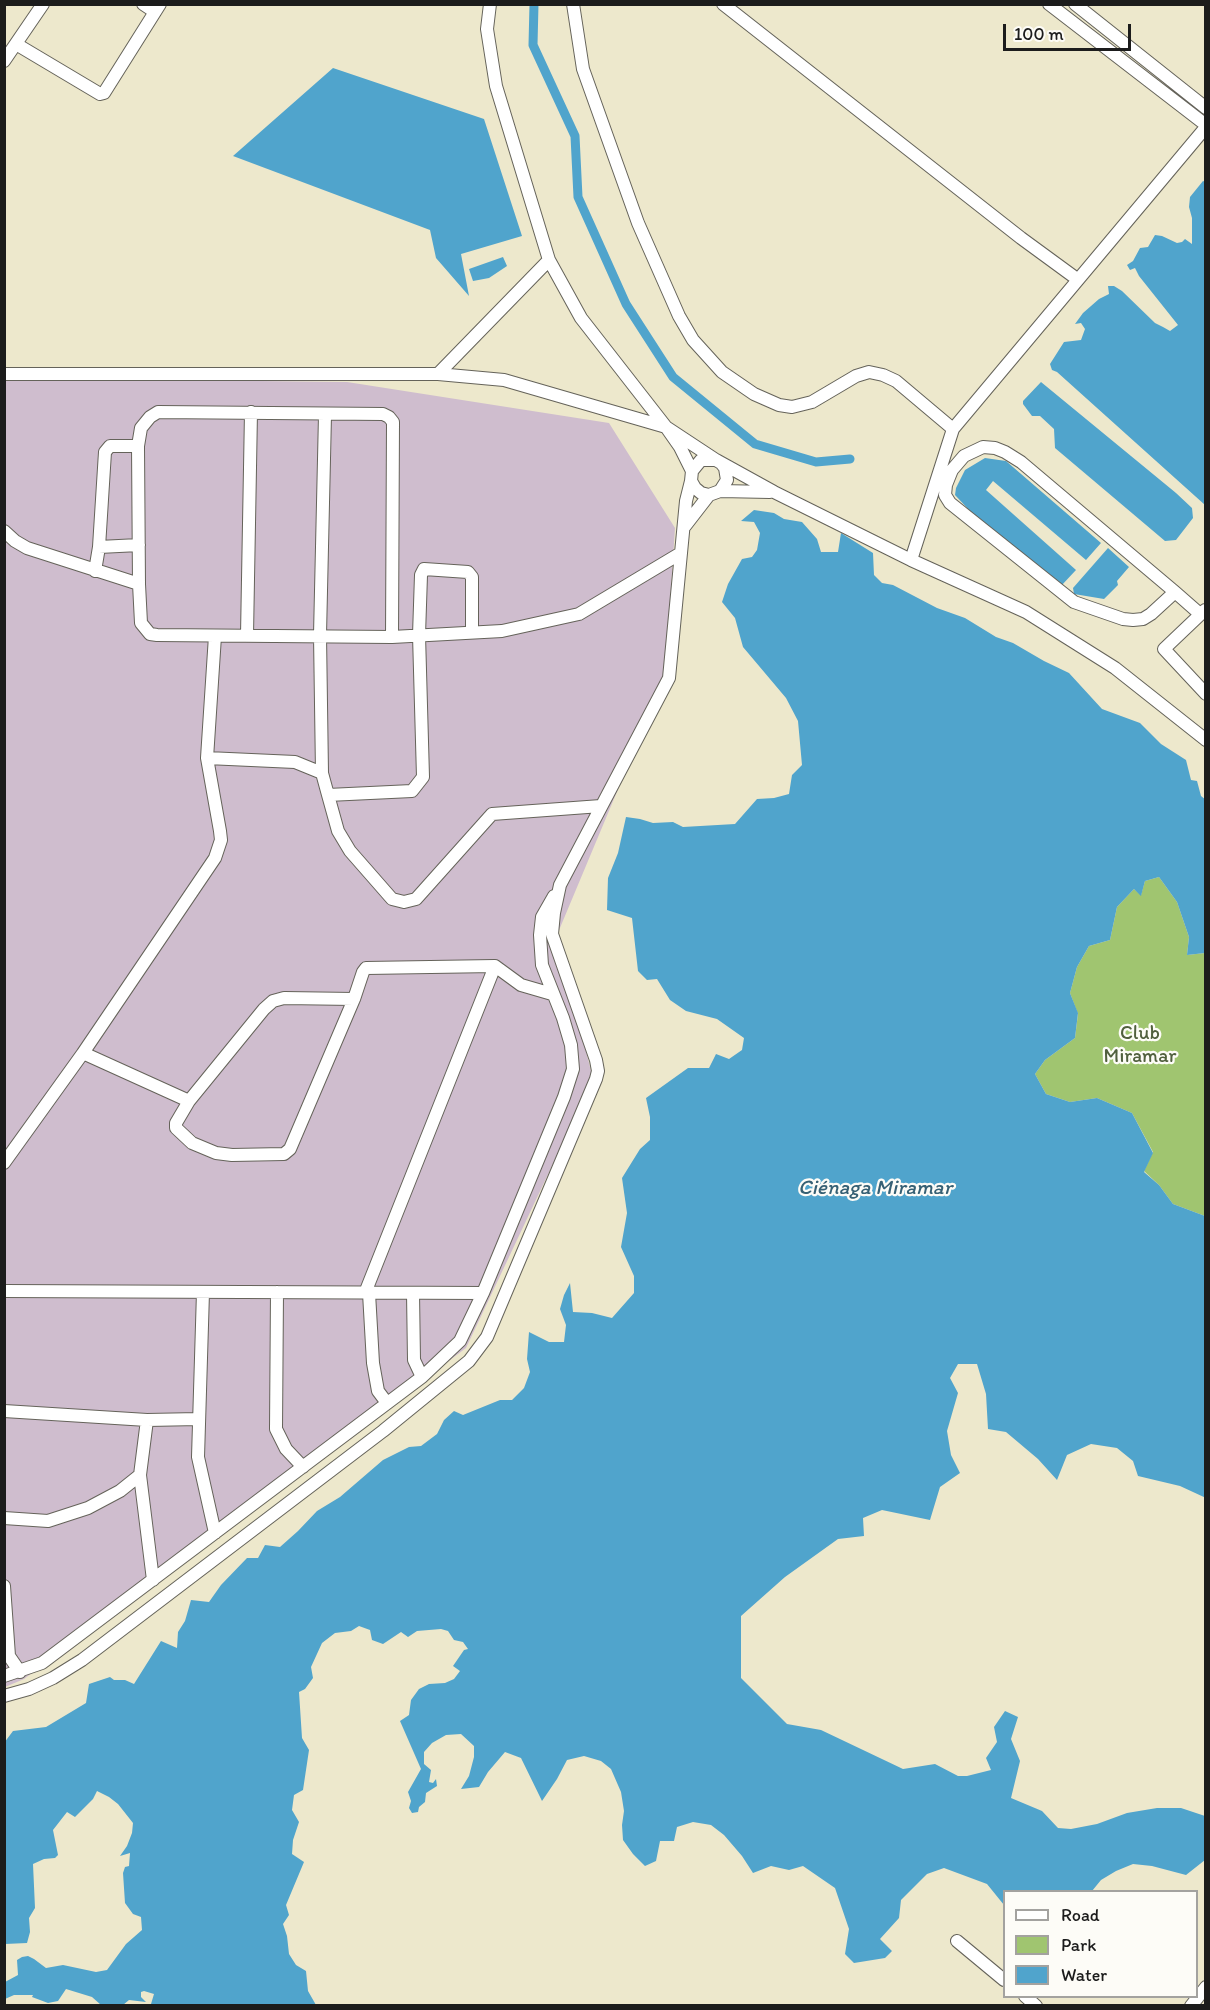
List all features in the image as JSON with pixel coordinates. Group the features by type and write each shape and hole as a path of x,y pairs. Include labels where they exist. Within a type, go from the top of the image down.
{"street":[{"path":"4,61 43,4"},
{"path":"16,44 100,94 107,90 158,8 143,4"},
{"path":"490,4 487,29 496,86 549,260 581,318 666,426 684,454 694,488 701,493 774,492"},
{"path":"573,4 583,69 634,212 679,316 693,340 722,372 754,394 779,405 792,408 812,402 856,376 869,372 896,381 953,429"},
{"path":"911,560 953,429 1206,126 1049,4"},
{"path":"1075,4 1206,108"},
{"path":"728,6 1021,238 1077,279"},
{"path":"438,374 549,260"},
{"path":"4,374 438,374 504,380 666,426 721,463 727,474 727,480 684,527"},
{"path":"392,637 393,422 383,414 158,412 150,417 141,428 138,446 141,623 150,634 392,637 502,631 579,614 681,553"},
{"path":"247,635 251,412"},
{"path":"325,415 320,635 322,772 338,831 350,851 392,899 404,902 416,899 492,814 601,806"},
{"path":"95,571 99,547 105,452 110,446 138,446"},
{"path":"1175,592 1151,614 1143,619 1133,620 1123,619 1074,602 950,503 945,495 952,470 964,456 983,447 1005,452 1021,462 1175,592 1203,611 1164,649 1206,694"},
{"path":"4,1676 42,1663 422,1377 460,1341 483,1293 564,1097 573,1069 571,1045 563,1018 542,965 540,935 542,917 669,678 684,527 692,476 702,460 716,460 774,492 911,560 1026,612 1115,668 1206,740"},
{"path":"4,531 27,548 139,584"},
{"path":"99,547 139,545"},
{"path":"328,795 412,791 423,777 418,635 421,574 424,569 468,572 472,577 472,632"},
{"path":"4,1163 83,1053 215,858 220,831 207,758 215,636"},
{"path":"207,758 295,762 322,772"},
{"path":"4,1696 37,1686 82,1660 392,1424 469,1361 487,1337 598,1071 552,934 560,885"},
{"path":"354,999 284,998 273,1001 189,1101 176,1123 176,1128 192,1143 216,1153 232,1155 288,1152 354,999 363,972 371,967 495,966 521,985 552,994"},
{"path":"387,1403 378,1391 373,1363 367,1293 495,966"},
{"path":"83,1053 189,1101"},
{"path":"4,1292 483,1293"},
{"path":"203,1292 198,1457 215,1533"},
{"path":"277,1292 276,1429 286,1449 303,1467"},
{"path":"413,1293 414,1360 422,1377"},
{"path":"4,1411 147,1420 199,1419"},
{"path":"147,1420 140,1475 153,1580"},
{"path":"4,1518 48,1521 88,1508 120,1491 140,1475"},
{"path":"4,1586 9,1656 20,1672"},
{"path":"957,1941 1003,1978"}],"shaded area":[{"path":"5,378 347,382 609,423 675,528 665,677 557,935 593,1079 466,1348 24,1679 5,1687"}],"green space":[{"name":"Club Miramar","path":"1159,877 1177,902 1189,937 1187,955 1205,953 1205,1216 1173,1204 1159,1185 1144,1171 1153,1152 1132,1113 1097,1098 1070,1102 1046,1094 1035,1074 1045,1060 1075,1038 1078,1014 1070,993 1077,967 1089,946 1110,940 1117,907 1134,889 1141,895 1145,881"}],"water":[{"path":"333,68 484,119 522,236 461,254 469,296 436,258 430,230 233,156"},
{"path":"1203,181 1206,182 1205,505 1057,372 1052,370 1050,364 1064,342 1081,340 1085,329 1081,323 1075,324 1083,313 1099,299 1109,294 1108,286 1114,286 1122,291 1155,323 1170,331 1178,325 1135,268 1130,270 1127,265 1133,261 1140,248 1148,247 1155,235 1177,243 1185,239 1192,244 1190,197"},
{"path":"503,257 507,266 489,278 473,281 469,269"},
{"path":"1041,382 1192,508 1193,518 1176,540 1165,541 1055,448 1054,429 1040,416 1032,416 1023,404 1023,401"},
{"path":"985,458 1006,461 1101,543 1086,560 993,481 986,490 1076,570 1061,586 970,511 955,495 965,470"},
{"name":"Ciénaga Miramar","path":"754,510 774,513 784,519 802,522 817,539 821,552 838,552 841,533 873,553 874,575 882,583 893,585 937,608 965,618 996,637 1013,643 1069,673 1102,709 1140,723 1161,744 1186,760 1191,780 1197,781 1201,796 1206,800 1205,953 1187,955 1189,937 1177,902 1159,877 1145,881 1141,896 1134,889 1117,907 1110,940 1089,946 1077,967 1070,993 1078,1013 1075,1038 1045,1060 1035,1074 1046,1094 1070,1102 1097,1098 1132,1113 1153,1153 1144,1172 1159,1185 1173,1204 1205,1216 1206,1498 1180,1486 1138,1476 1133,1461 1117,1448 1091,1444 1067,1455 1057,1480 1038,1459 1006,1432 988,1429 986,1394 977,1364 958,1364 950,1378 958,1393 947,1431 951,1455 960,1473 940,1487 930,1520 882,1510 863,1518 864,1536 838,1539 785,1577 741,1616 741,1678 787,1724 821,1730 903,1769 935,1764 958,1776 991,1770 986,1758 997,1742 994,1727 1005,1711 1018,1717 1011,1739 1020,1761 1011,1798 1042,1811 1058,1828 1071,1829 1097,1824 1127,1813 1157,1808 1181,1808 1205,1816 1205,1860 1186,1875 1152,1866 1133,1864 1101,1880 1093,1890 1003,1890 1003,1904 987,1884 944,1868 927,1874 901,1900 899,1918 880,1939 892,1951 885,1958 854,1963 845,1954 849,1929 835,1888 803,1866 789,1870 771,1866 753,1873 724,1835 711,1825 693,1822 677,1827 674,1841 660,1841 656,1861 645,1866 623,1840 624,1811 621,1792 611,1769 601,1761 584,1756 567,1760 542,1801 521,1758 505,1752 479,1787 461,1789 469,1776 474,1757 474,1746 461,1734 446,1735 432,1743 424,1752 424,1764 431,1770 429,1782 433,1783 436,1779 437,1786 426,1793 425,1802 419,1807 418,1812 412,1813 409,1808 411,1801 408,1792 421,1769 400,1721 409,1715 411,1700 419,1689 429,1684 445,1683 454,1679 460,1671 453,1666 464,1650 468,1649 463,1642 454,1640 448,1631 441,1629 417,1631 408,1637 401,1632 383,1644 372,1640 370,1630 359,1626 351,1631 335,1633 322,1643 311,1667 313,1678 305,1689 299,1692 302,1738 309,1750 303,1790 294,1795 292,1810 299,1822 293,1840 292,1854 304,1862 286,1905 289,1915 283,1924 289,1954 296,1965 306,1971 308,1991 316,2005 153,2005 151,2004 154,1994 144,1991 141,1992 141,1997 146,2002 129,2000 123,2005 101,2005 92,1997 66,1989 58,2001 48,2003 32,1997 33,1995 14,1995 5,1999 5,1982 18,1975 17,1960 22,1957 28,1956 46,1968 63,1965 96,1972 107,1970 126,1944 142,1930 141,1917 133,1914 125,1903 123,1873 125,1867 129,1866 130,1853 120,1856 127,1846 133,1823 118,1804 97,1791 93,1799 75,1817 67,1812 53,1830 58,1855 55,1858 44,1859 33,1864 35,1908 29,1918 30,1932 27,1943 5,1944 4,1743 13,1731 46,1727 86,1703 89,1684 110,1677 134,1684 161,1641 177,1648 178,1632 185,1621 191,1600 209,1602 221,1585 247,1558 258,1558 265,1545 280,1547 317,1511 340,1497 383,1460 409,1447 421,1446 437,1434 444,1420 454,1411 463,1415 500,1400 512,1400 524,1388 530,1372 527,1359 529,1332 549,1342 564,1342 566,1325 560,1309 570,1283 573,1312 592,1313 612,1318 634,1293 634,1276 621,1247 627,1213 622,1178 640,1149 650,1140 650,1117 646,1098 688,1068 709,1068 716,1054 729,1059 742,1050 744,1038 717,1019 686,1011 670,1000 657,979 647,980 638,971 632,918 607,910 608,878 618,853 626,817 653,823 673,822 683,827 735,824 757,799 789,794 792,775 802,765 798,721 786,698 743,647 735,618 722,602 728,584 742,559 752,557 757,550 760,533 754,522 741,521"},
{"path":"1108,548 1129,567 1117,581 1118,585 1104,599 1074,594 1073,588"}],"waterway":[{"path":"534,4 533,45 575,136 578,197 626,304 673,377 755,444 816,462 850,459"}]}
